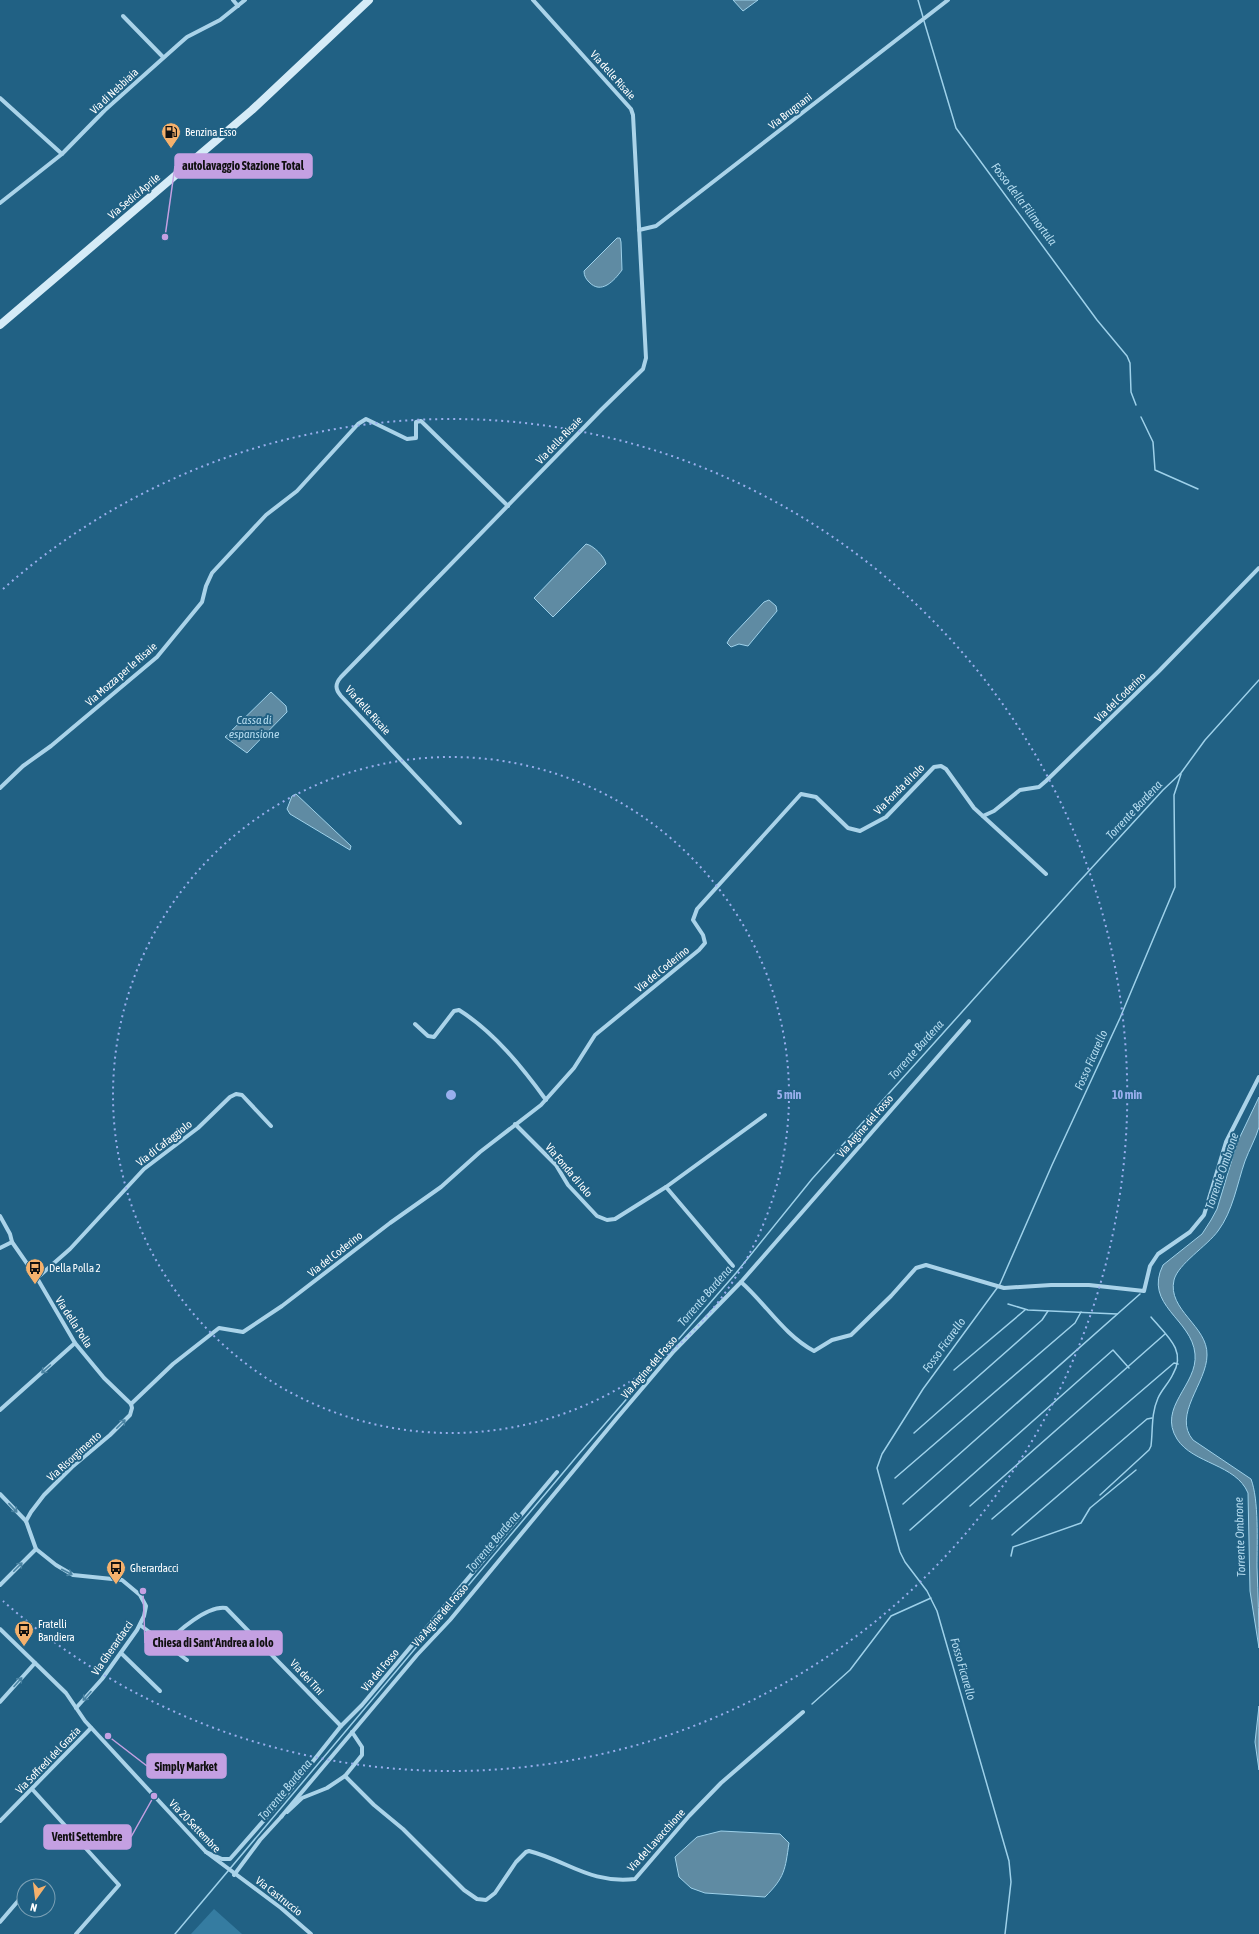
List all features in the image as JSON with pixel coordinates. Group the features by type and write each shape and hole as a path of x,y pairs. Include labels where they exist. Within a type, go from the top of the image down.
{"main road":[{"name":"Via Sedici Aprile","path":"0,325 252,110 369,0"}],"street":[{"path":"233,0 238,6"},
{"name":"Via di Nebbiaia","path":"0,203 62,154 80,138 105,110 188,37 220,20 245,0"},
{"name":"Via delle Risaie","path":"460,823 341,696 336,688 336,685 346,672 600,410 643,369 646,358 633,115 631,109 533,0"},
{"name":"Via Brugnani","path":"639,230 656,226 927,18 948,0"},
{"path":"123,16 163,58"},
{"path":"0,98 62,154"},
{"name":"Via Mozza per le Risaie","path":"0,788 23,766 51,746 157,657 202,602 206,586 212,573 266,515 297,491 358,424 366,419 408,439 416,438 416,422 421,421 508,506"},
{"name":"Via del Coderino","path":"983,816 994,811 1020,790 1039,787 1046,781 1159,671 1258,570"},
{"name":"Via Fonda di Iolo","path":"805,794 816,797 848,828 860,831 886,817 934,767 941,766 946,769 974,808 1046,874"},
{"name":"Via del Coderino","path":"131,1404 173,1364 219,1328 243,1332 282,1306 390,1223 441,1187 480,1152 546,1100 574,1068 595,1035 699,950 705,942 703,935 693,920 697,909 798,796 805,794"},
{"path":"415,1024 428,1036 434,1037 454,1011 459,1010 504,1049 530,1078 546,1100"},
{"name":"Via Argine del Fosso","path":"281,1817 417,1655 450,1620 674,1351 741,1282 969,1021"},
{"path":"741,1282 787,1330 805,1346 814,1351 832,1340 851,1335 891,1296 916,1268 926,1265 1004,1288 1050,1285 1081,1285 1144,1291 1150,1266 1158,1254 1190,1232 1204,1215 1226,1142 1259,1078"},
{"name":"Via di Cafaggiolo","path":"37,1278 70,1249 144,1170 198,1128 230,1097 236,1094 242,1095 271,1126"},
{"name":"Via Fonda di Iolo","path":"515,1124 556,1165 572,1190 602,1219 611,1221 666,1187 765,1115"},
{"path":"666,1187 733,1266"},
{"name":"Via della Polla","path":"0,1216 10,1234 12,1242 37,1278 75,1343 104,1378 131,1404"},
{"path":"0,1248 12,1242"},
{"path":"0,1410 75,1343"},
{"name":"Via Risorgimento","path":"26,1521 31,1512 72,1467 110,1435 130,1415 132,1408 131,1404"},
{"name":"Via del Fosso","path":"206,1852 222,1858 230,1859 287,1794 341,1726 368,1699 557,1472"},
{"path":"0,1494 26,1521 36,1549 0,1586"},
{"name":"Via Gherardacci","path":"36,1549 56,1565 74,1575 118,1579 125,1582 140,1595 146,1606 140,1625 121,1653 76,1708"},
{"name":"Via dei Tini","path":"166,1645 190,1622 218,1608 226,1608 341,1726"},
{"path":"140,1625 187,1660"},
{"name":"Via 20 Settembre","path":"0,1629 66,1694 91,1728 206,1852 234,1874"},
{"path":"121,1653 160,1691"},
{"path":"0,1702 35,1663"},
{"name":"Via del Lavacchione","path":"345,1776 374,1805 404,1829 464,1890 477,1899 486,1900 495,1893 516,1862 529,1851 591,1876 608,1879 635,1879 689,1816 721,1784 803,1712"},
{"name":"Via Soffredi del Grazia","path":"0,1821 91,1728"},
{"path":"234,1874 260,1840 281,1817 302,1798 327,1788 345,1776 363,1753 359,1741 352,1732"},
{"path":"32,1789 119,1885 76,1934"},
{"name":"Via Castruccio","path":"234,1874 281,1908 311,1934"},
{"path":"0,1922 16,1903"}],"shaded area":[{"path":"214,1909 242,1934 191,1934"}],"water":[{"path":"733,0 758,0 743,11"},
{"path":"617,238 620,238 621,242 622,270 607,285 603,287 594,286 586,279 584,271"},
{"path":"586,544 598,552 606,564 553,617 534,598"},
{"path":"769,600 776,606 777,611 748,646 739,644 731,647 727,643 730,638 764,602"},
{"name":"Cassa di espansione","path":"271,692 286,706 287,712 247,753 225,737"},
{"path":"296,794 351,846 350,850 290,814 287,809 292,796"},
{"path":"1259,1097 1259,1127 1245,1161 1227,1215 1213,1237 1181,1268 1174,1280 1173,1291 1176,1300 1201,1335 1206,1345 1206,1366 1188,1410 1186,1420 1188,1430 1193,1440 1251,1479 1254,1488 1257,1522 1259,1648 1250,1591 1248,1493 1242,1483 1234,1476 1193,1454 1184,1447 1177,1439 1172,1427 1172,1417 1175,1406 1191,1376 1195,1354 1192,1342 1186,1331 1164,1302 1159,1291 1159,1279 1163,1265 1202,1234 1211,1220 1217,1209 1237,1143"},
{"path":"1259,1706 1259,1770 1255,1742"},
{"path":"721,1831 780,1834 789,1843 783,1873 777,1884 765,1897 705,1893 691,1888 679,1877 675,1857 697,1837"}],"waterway":[{"name":"Fosso della Filimortula","path":"918,0 923,17"},
{"name":"Fosso della Filimortula","path":"924,21 956,128 1097,320 1127,356 1130,363 1131,392 1136,405"},
{"name":"Fosso della Filimortula","path":"1141,417 1153,442 1155,470 1198,489"},
{"name":"Torrente Bardena","path":"175,1934 578,1455 736,1273 812,1179 1076,885 1163,790 1181,773 1205,740 1259,680"},
{"name":"Fosso Ficarello","path":"1005,1934 1011,1882 1009,1861 937,1611 927,1591 905,1562 900,1552 877,1468 882,1454 923,1389 1000,1284 1052,1165 1120,1018 1175,887 1174,795 1181,774"},
{"path":"903,1504 1140,1294"},
{"path":"1008,1304 1028,1310 1117,1314"},
{"path":"954,1370 1025,1310"},
{"path":"914,1433 1042,1320 1048,1311"},
{"path":"895,1478 1075,1323 1081,1312"},
{"path":"1100,1495 1149,1450 1151,1446 1153,1416 1156,1404 1177,1365 1178,1358 1173,1343 1151,1317"},
{"path":"970,1506 1165,1334"},
{"path":"910,1530 1113,1350 1129,1368"},
{"path":"992,1519 1174,1363 1178,1364"},
{"path":"1012,1535 1147,1419 1152,1418"},
{"path":"1011,1556 1013,1547 1081,1523 1090,1508 1136,1470"},
{"path":"812,1704 850,1670 891,1616 931,1598"}],"place":[{"name":"Benzina Esso","path":"171,149"},
{"name":"autolavaggio Stazione Total","path":"165,237"},
{"name":"Della Polla 2","path":"35,1285"},
{"name":"Gherardacci","path":"116,1585"},
{"name":"Chiesa di Sant'Andrea a Iolo","path":"143,1591"},
{"name":"Fratelli Bandiera","path":"24,1647"},
{"name":"Simply Market","path":"108,1736"},
{"name":"Venti Settembre","path":"154,1796"}],"water label":[{"name":"Torrente Ombrone","path":"1222,1171"},
{"name":"Torrente Ombrone","path":"1240,1537"}]}
